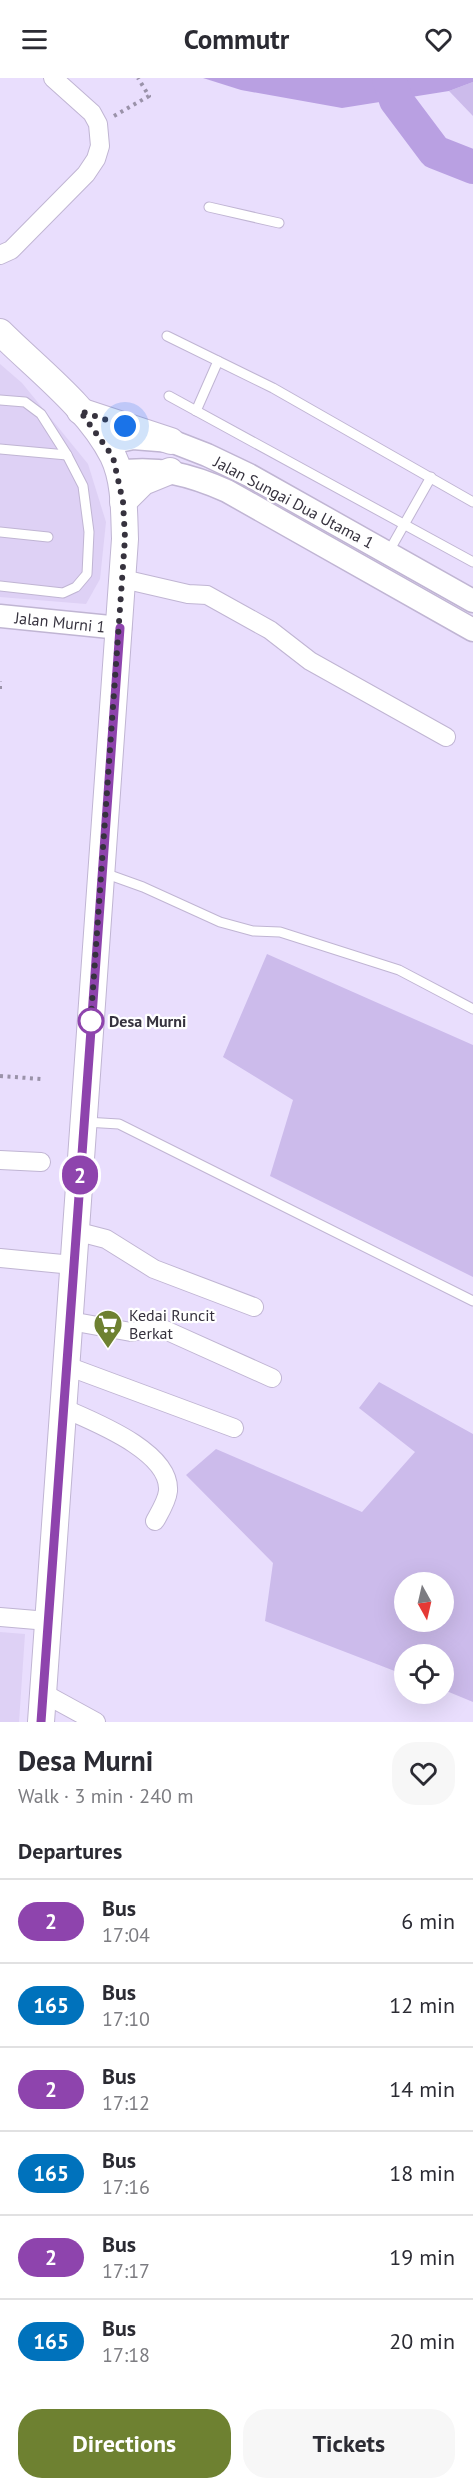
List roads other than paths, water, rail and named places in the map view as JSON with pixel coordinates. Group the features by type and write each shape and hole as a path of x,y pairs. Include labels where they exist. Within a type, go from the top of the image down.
{"main road":[{"path":"0,332 80,411 113,457 123,502 125,538 41,1722"},
{"path":"80,411 171,441"},
{"path":"123,502 143,482 170,471"}],"street":[{"path":"0,255 11,250 86,174 96,159 100,146 98,124 92,113 53,78"},
{"name":"Jalan Sungai Dua Utama 1","path":"105,444 133,438 171,441 207,455 249,475 473,601"},
{"name":"Jalan Sungai Dua Utama 1","path":"118,472 137,469 170,471 196,478 227,491 473,630"},
{"path":"123,579 188,594 207,595 270,630 310,661 446,737"},
{"name":"Jalan Murni 1","path":"0,616 120,628"},
{"path":"0,1160 41,1162"},
{"path":"75,1231 106,1239 154,1269 254,1307"},
{"path":"0,1258 73,1265"},
{"path":"70,1321 131,1332 164,1329 272,1378"},
{"path":"67,1366 234,1428"},
{"path":"63,1408 110,1429 156,1461 165,1471 168,1491 155,1521"},
{"path":"0,1617 48,1621"},
{"path":"43,1693 96,1722"}],"lane":[{"path":"209,207 279,223"},
{"path":"167,336 273,388 473,502"},
{"path":"196,411 218,361"},
{"path":"169,396 473,562"},
{"path":"0,399 25,402 41,414 83,486 88,532 87,574 76,587 63,593 0,586"},
{"path":"0,450 67,455"},
{"path":"388,553 430,477"},
{"path":"0,532 48,537"},
{"path":"102,873 143,887 220,922 253,931 280,932 399,970 473,1009"},
{"path":"84,1122 119,1124 473,1301"}],"waterway":[{"path":"389,78 396,100 435,152 473,167"}],"place":[{"name":"Desa Murni","path":"91,1021"},
{"name":"Kedai Runcit Berkat","path":"108,1350"}]}
